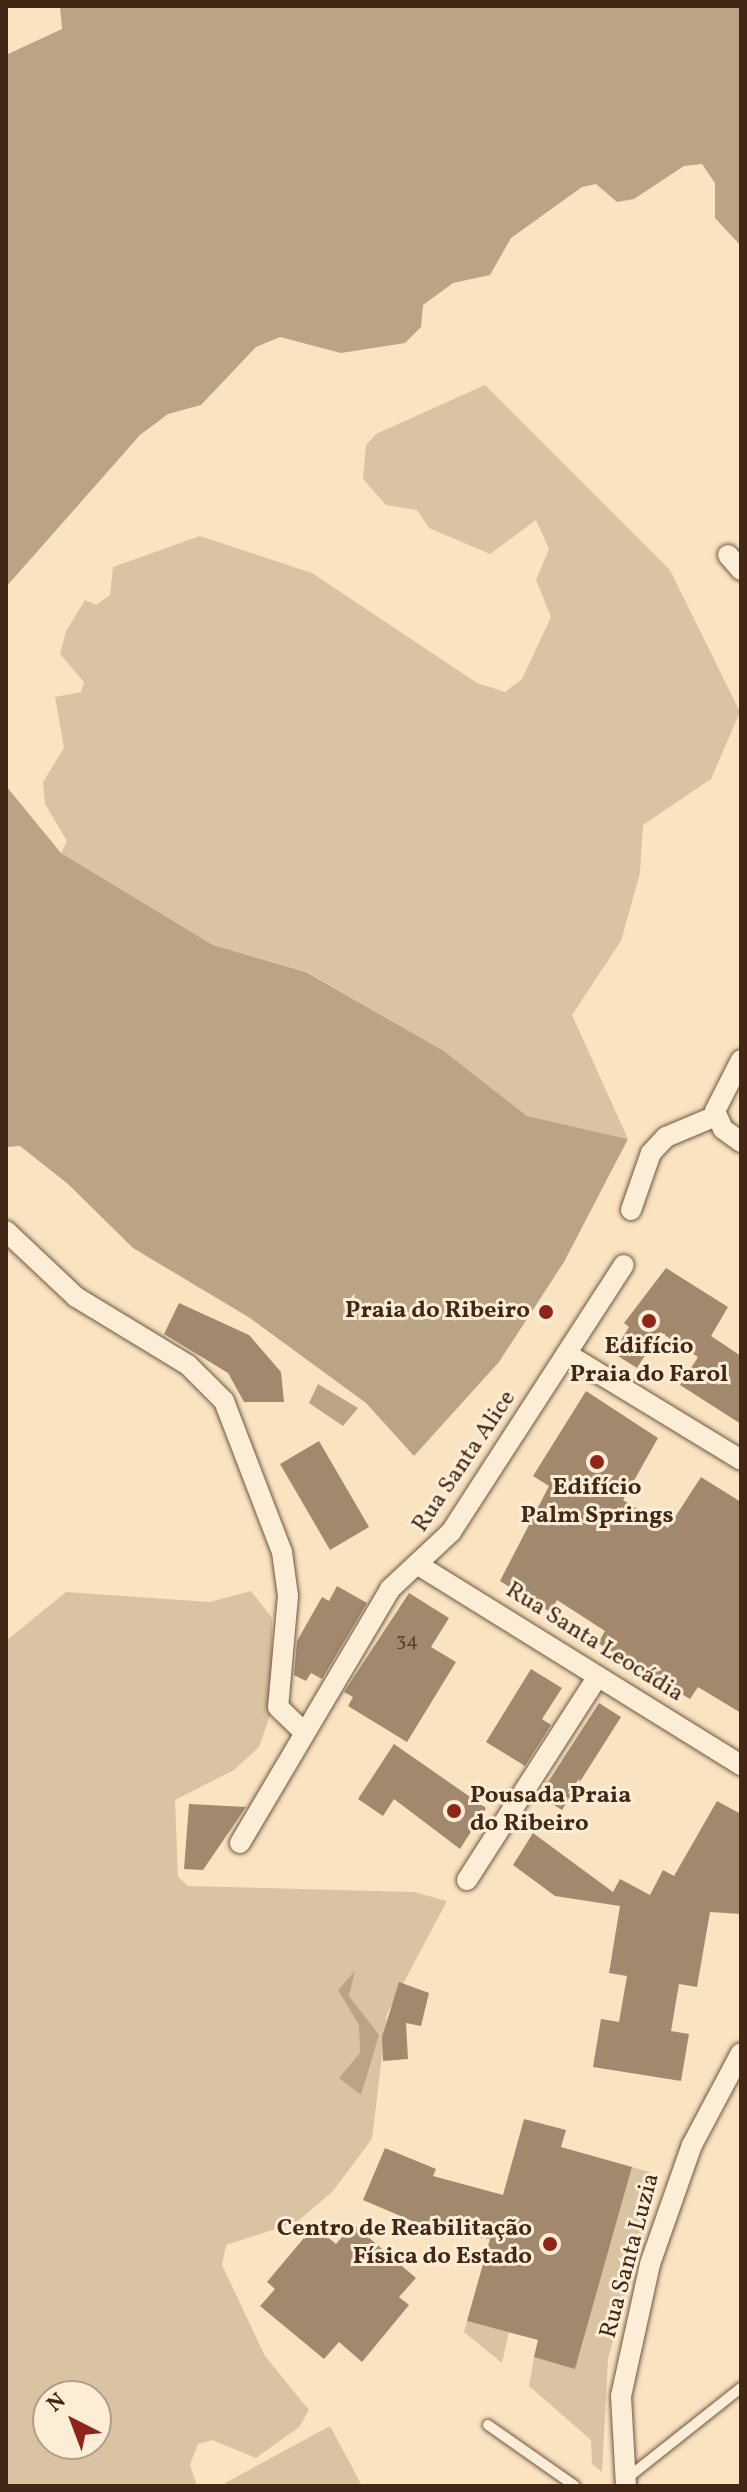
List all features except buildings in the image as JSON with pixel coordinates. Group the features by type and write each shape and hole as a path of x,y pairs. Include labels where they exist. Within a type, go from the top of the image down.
{"street":[{"path":"631,1210 651,1153 666,1137 716,1116 741,1060"},
{"path":"716,1116 741,1142"},
{"path":"6,1231 76,1297 188,1365 224,1401 282,1552 288,1596 278,1707 305,1733"},
{"name":"Rua Santa Alice","path":"240,1843 390,1589 420,1566 468,1509 624,1265"},
{"path":"567,1354 741,1460"},
{"name":"Rua Santa Leocádia","path":"420,1566 741,1765"},
{"path":"467,1880 598,1676"},
{"name":"Rua Santa Luzia","path":"625,2483 621,2396 650,2264 692,2145 741,2053"}],"lane":[{"path":"625,2483 741,2388"},
{"path":"488,2425 575,2486"}],"shaded area":[{"path":"60,6 741,6 741,246 715,218 715,183 702,164 684,166 634,199 617,202 596,184 582,187 511,238 490,275 453,283 423,305 421,327 405,343 341,353 280,337 256,347 201,405 168,414 140,435 6,587 6,55 62,29"},
{"path":"485,385 670,570 740,712 711,779 643,825 640,873 621,941 572,1015 628,1139 527,1116 444,1051 307,972 213,945 61,853 67,841 45,804 43,782 64,748 55,697 81,692 84,682 60,654 66,631 85,600 96,605 110,595 113,567 200,536 312,573 477,683 505,692 522,679 551,617 536,580 549,549 536,520 490,554 429,528 417,510 386,505 363,479 366,445 376,434"},
{"path":"6,786 61,853 213,945 306,972 444,1051 527,1116 628,1139 564,1262 499,1362 414,1456 366,1403 250,1318 133,1248 68,1184 20,1146 6,1147"},
{"path":"318,1384 358,1408 343,1426 309,1403"},
{"path":"251,1591 272,1618 272,1710 259,1747 234,1770 175,1800 178,1877 188,1886 414,1892 447,1901 387,2014 372,2139 333,2191 297,2222 226,2245 222,2265 265,2356 309,2410 299,2427 256,2458 212,2440 198,2444 190,2465 197,2486 6,2486 6,1641 66,1592 210,1602"},
{"path":"355,1971 349,1996 379,2035 361,2095 339,2078 360,2053 359,2025 338,1990"},
{"path":"632,2167 659,2175 608,2359 602,2472 592,2464 591,2440 529,2386 534,2357 575,2368"},
{"path":"467,2321 509,2332 502,2363 464,2332"},
{"path":"330,2426 361,2484 227,2486 225,2483"}],"place":[{"name":"Praia do Ribeiro","path":"546,1312"},
{"name":"Edifício Praia do Farol","path":"649,1321"},
{"name":"Edifício Palm Springs","path":"597,1462"},
{"name":"Pousada Praia do Ribeiro","path":"454,1811"},
{"name":"Centro de Reabilitação Física do Estado","path":"550,2244"}]}
